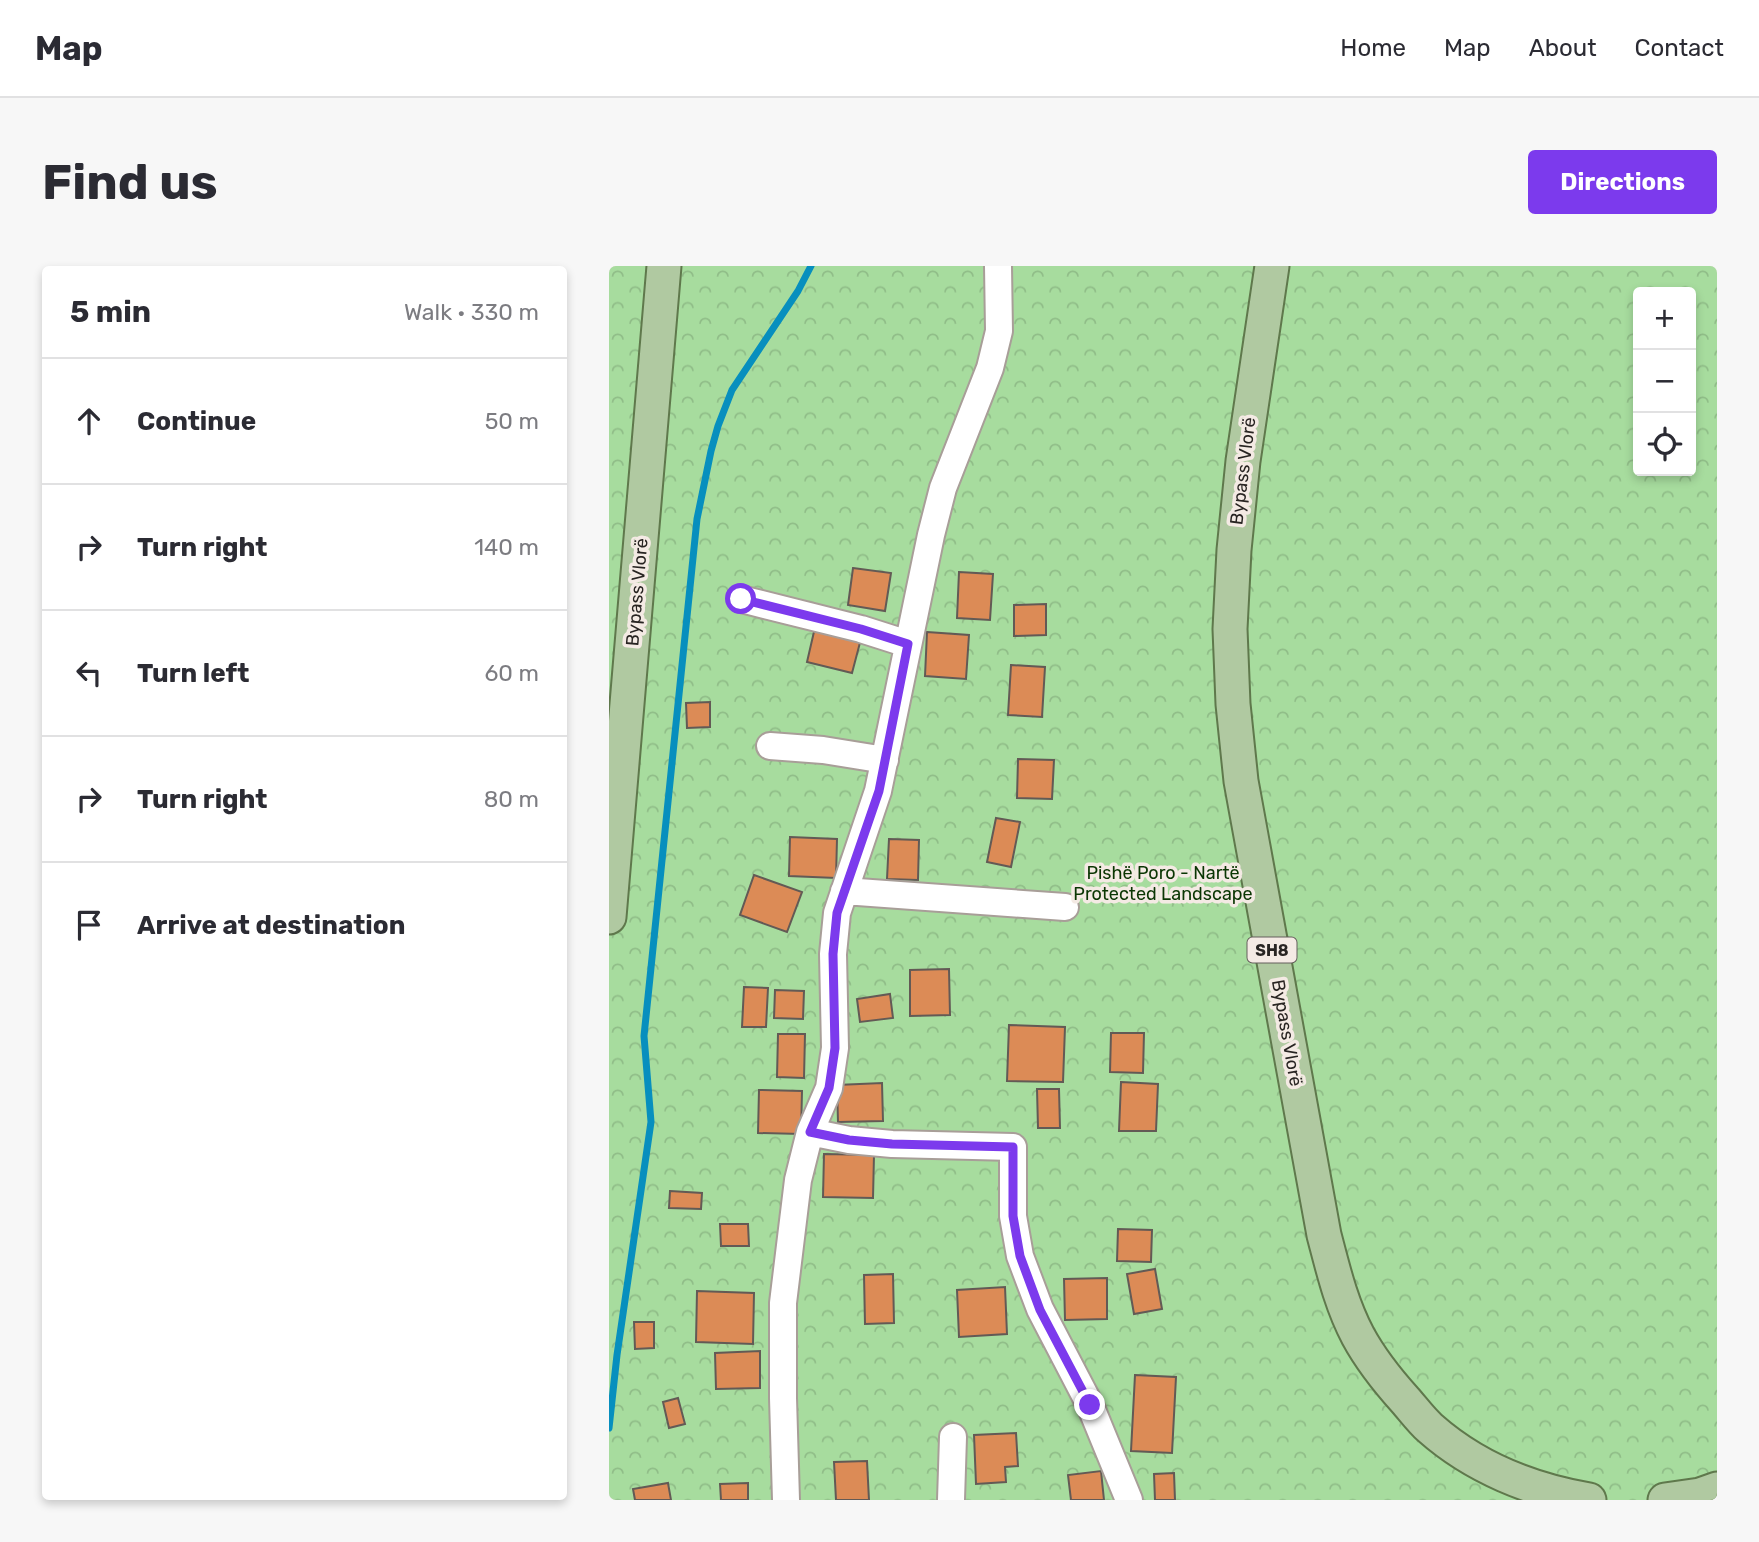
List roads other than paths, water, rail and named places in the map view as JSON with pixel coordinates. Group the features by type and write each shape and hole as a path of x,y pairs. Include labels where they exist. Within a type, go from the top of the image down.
{"main road":[{"name":"Bypass Vlorë","path":"609,917 664,266"},
{"name":"Bypass Vlorë","path":"1272,266 1243,461 1234,550 1230,629 1233,704 1241,781 1324,1234 1337,1286 1357,1335 1384,1377 1430,1427 1471,1457 1513,1479 1558,1495 1588,1500"},
{"path":"1665,1500 1700,1495 1717,1489"}],"street":[{"path":"786,1500 783,1303 798,1180 810,1132 829,1088 835,1048 833,954 837,913 879,791 943,488 993,356 999,331 998,266"},
{"path":"741,599 861,629 908,644"},
{"path":"770,746 823,750 885,760"},
{"path":"844,891 1065,906"},
{"path":"810,1132 849,1140 892,1144 1013,1147 1013,1216 1020,1256 1040,1310 1090,1405 1129,1500"},
{"path":"951,1500 953,1437"}],"waterway":[{"path":"609,1428 651,1122 644,1036 697,519 711,451 732,390 798,291 811,266"}],"park label":[{"name":"Pishë Poro - Nartë Protected Landscape","path":"1163,883"}]}
